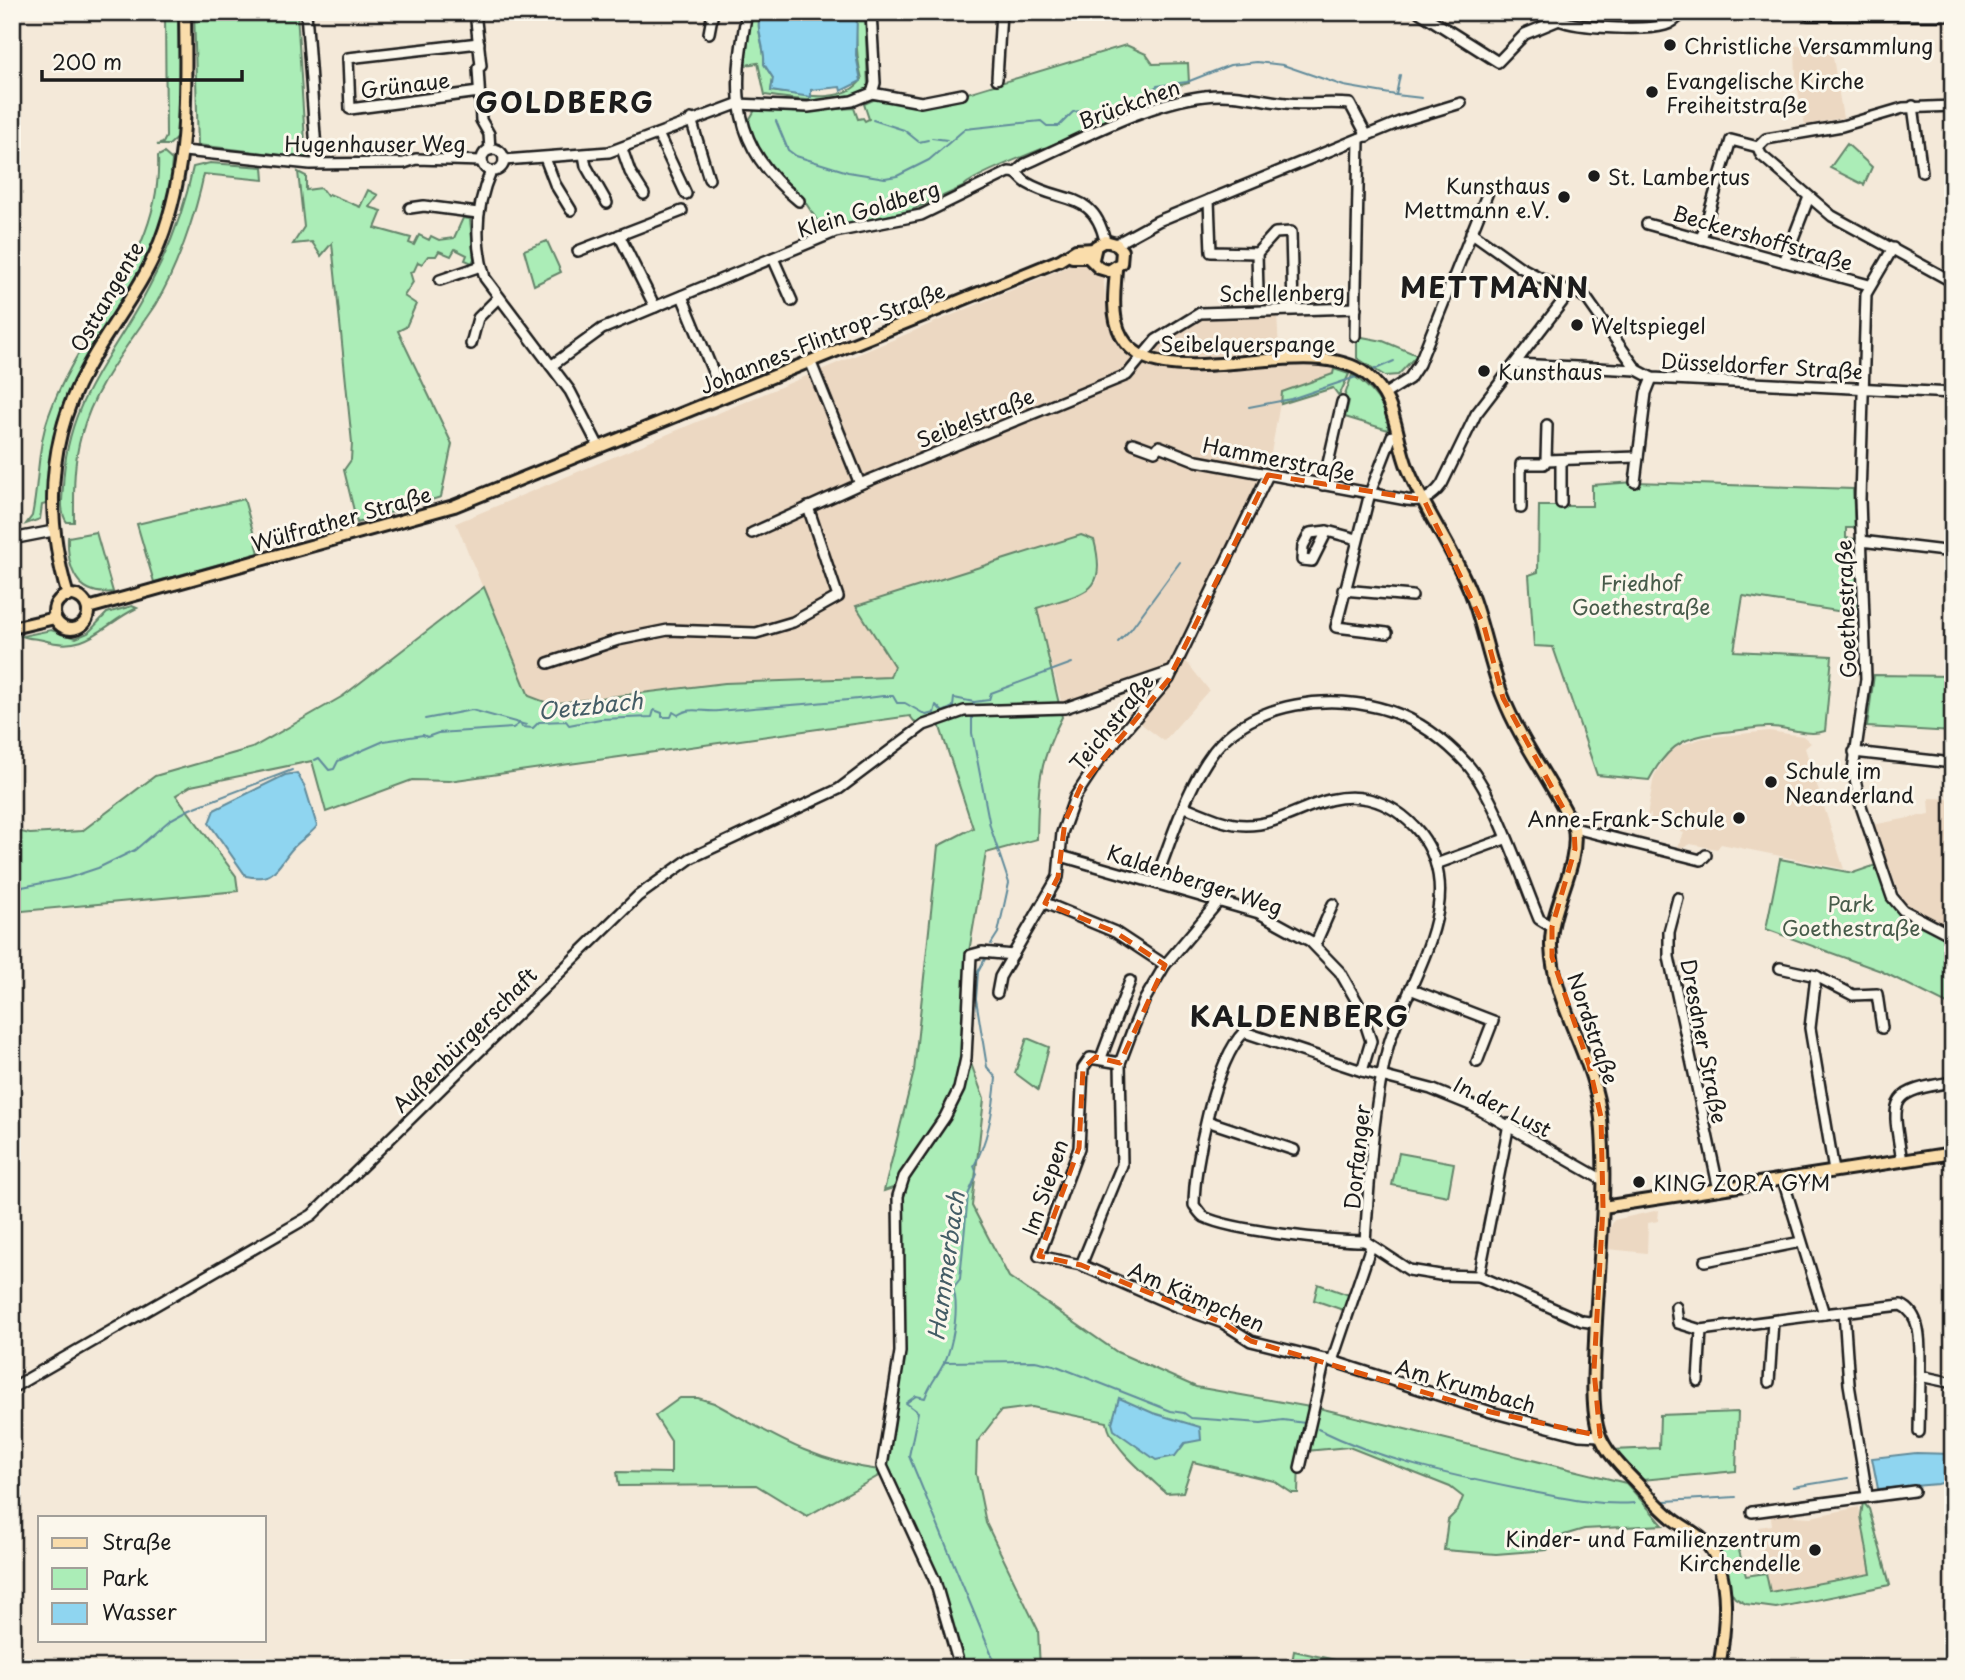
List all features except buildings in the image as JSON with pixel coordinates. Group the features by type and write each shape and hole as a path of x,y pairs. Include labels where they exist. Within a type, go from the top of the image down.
{"main road":[{"name":"Osttangente","path":"68,596 53,531 55,463 68,410 86,370 151,264 168,221 184,151 185,12"},
{"name":"Johannes-Flintrop-Straße","path":"599,447 811,363 1060,260 1076,250 1094,254 1114,245 1121,263 1111,270"},
{"path":"1094,254 1096,265 1111,270 1119,330 1127,345 1141,358"},
{"name":"Seibelquerspange","path":"1141,358 1158,365 1327,359 1350,365 1373,380 1385,394 1394,413 1407,466 1424,500"},
{"name":"Wülfrather Straße","path":"88,608 427,515 497,490 599,447"},
{"path":"1424,500 1470,590 1484,626 1503,698 1574,828"},
{"path":"68,596 82,599 88,608 84,624 74,629 63,626 55,618 55,606 68,596"},
{"path":"12,628 55,618"},
{"name":"Nordstraße","path":"1574,828 1575,849 1552,927 1552,957 1556,980 1596,1089 1601,1117 1603,1207 1594,1390 1600,1436"},
{"path":"1603,1207 1953,1153"},
{"path":"1600,1436 1612,1457 1639,1485 1675,1521 1705,1542 1714,1554 1724,1597 1719,1668"}],"street":[{"path":"306,12 317,163"},
{"path":"475,12 479,43 481,120 489,134 490,150 482,161 491,171"},
{"path":"709,33 713,12"},
{"path":"747,12 739,63 737,104 750,142 763,167 799,201"},
{"path":"871,12 875,83 872,93"},
{"path":"997,79 1001,12"},
{"path":"1419,12 1498,62 1525,34 1560,16 1576,26 1657,26 1672,22 1683,12"},
{"path":"1809,15 1953,15"},
{"name":"Grünaue","path":"479,43 348,58 350,109 479,92"},
{"path":"504,160 584,155 622,149 737,104 808,107 852,101 872,93 921,102 962,94"},
{"name":"Brückchen","path":"1016,172 1025,164 1110,126 1188,99 1223,95 1288,103 1350,104 1363,137"},
{"name":"Johannes-Flintrop-Straße","path":"1114,245 1209,200 1426,112 1461,103"},
{"path":"1913,106 1922,172"},
{"path":"1758,147 1766,139 1842,126 1913,106 1953,106"},
{"path":"691,120 709,178"},
{"path":"657,134 686,194"},
{"name":"Schellenberg","path":"1355,336 1363,137"},
{"path":"1701,239 1731,140 1758,147"},
{"path":"1758,147 1761,155 1836,219 1953,282"},
{"path":"622,149 630,172 645,194"},
{"path":"490,150 500,152 504,160 501,168 491,171 478,201 481,267 498,298 585,414 599,447"},
{"name":"Hugenhauser Weg","path":"184,151 317,163 404,163 416,159 482,161"},
{"path":"584,155 586,166 607,203"},
{"path":"545,158 555,184 571,210"},
{"path":"1016,172 1027,183 1087,206 1114,245"},
{"name":"Klein Goldberg","path":"551,366 602,329 848,228 920,215 1005,174 1016,172"},
{"path":"1385,394 1409,379 1417,368 1490,187"},
{"path":"1784,262 1809,197"},
{"path":"1209,200 1211,252 1257,253 1275,233 1291,232 1293,309"},
{"path":"410,208 424,206 478,214"},
{"path":"578,251 682,211"},
{"name":"Beckershoffstraße","path":"1647,224 1869,285"},
{"name":"Düsseldorfer Straße","path":"1471,232 1520,267 1569,293 1579,292 1595,307 1637,370 1652,378 1953,393"},
{"path":"620,235 655,307"},
{"name":"Goethestraße","path":"1893,248 1869,285 1862,387 1861,541 1866,679 1854,752 1855,785 1892,897 1903,910 1953,936"},
{"name":"Schellenberg","path":"1257,253 1258,293"},
{"path":"774,258 792,301"},
{"path":"440,280 481,267"},
{"path":"1424,500 1436,494 1476,414 1569,293"},
{"path":"682,296 718,383"},
{"path":"471,344 478,318 498,298"},
{"name":"Schellenberg","path":"1141,358 1160,337 1200,313 1356,308"},
{"name":"Seibelstraße","path":"752,533 860,484 1127,375 1141,358"},
{"path":"811,363 860,484"},
{"path":"1516,365 1637,370"},
{"path":"1635,482 1646,393 1652,378"},
{"path":"1323,485 1342,402"},
{"path":"1521,508 1521,464 1544,464 1547,425"},
{"path":"1387,633 1336,627 1357,539 1391,436"},
{"name":"Hammerstraße","path":"1133,443 1155,452 1159,446 1197,461 1268,475 1370,494 1424,500"},
{"path":"1546,460 1638,457"},
{"path":"1561,460 1561,503"},
{"name":"Teichstraße","path":"997,993 1000,976 1058,877 1065,821 1081,786 1174,671 1268,475"},
{"path":"548,663 618,640 668,630 756,633 793,622 838,597 808,508"},
{"path":"12,539 53,531"},
{"path":"1327,531 1357,539"},
{"path":"1861,541 1953,552"},
{"path":"1343,590 1412,596"},
{"name":"Außenbürgerschaft","path":"12,1388 312,1215 536,992 663,876 691,858 839,789 924,724 964,711 1065,708 1174,671"},
{"path":"1155,881 1185,807 1213,752 1249,722 1281,709 1302,704 1350,703 1390,711 1442,740 1468,766 1485,790 1539,919 1552,927"},
{"path":"1854,752 1953,763"},
{"path":"1185,807 1245,825 1274,820 1325,799 1352,797 1369,800 1385,804 1410,821 1425,840 1436,864 1505,839"},
{"path":"1574,828 1679,856 1702,860 1706,855"},
{"name":"Kaldenberger Weg","path":"1060,856 1155,881 1274,919 1315,944 1351,987 1371,1041"},
{"name":"Dorfanger","path":"1300,1468 1329,1360 1368,1244 1371,1155 1382,1077 1389,1045 1436,925 1440,895 1436,864"},
{"name":"Dresdner Straße","path":"1678,898 1669,932 1669,957 1719,1190"},
{"path":"1081,1265 1122,1165 1120,1063 1145,999 1165,965 1219,901"},
{"path":"1045,903 1115,932 1165,965"},
{"path":"1315,944 1333,904"},
{"path":"960,1668 935,1581 882,1466 900,1352 898,1196 904,1177 945,1117 959,1089 966,1058 971,956 982,952 1013,955"},
{"path":"1780,968 1816,976 1853,995 1877,994 1882,1028"},
{"path":"1816,976 1810,1028 1834,1171"},
{"name":"Im Siepen","path":"1081,1265 1039,1256 1079,1147 1083,1068 1090,1058 1101,1058 1130,981"},
{"path":"1410,989 1493,1021 1477,1062"},
{"name":"In der Lust","path":"1207,1121 1233,1043 1244,1032 1382,1077 1431,1089 1508,1124 1603,1180"},
{"path":"1363,1071 1371,1041 1389,1045"},
{"path":"1101,1058 1120,1063"},
{"path":"1902,1161 1895,1110 1900,1098 1917,1087 1953,1082"},
{"path":"1294,1150 1207,1121 1194,1190 1194,1205 1202,1216 1327,1240 1368,1244 1409,1270 1440,1276 1479,1276 1582,1321 1596,1323"},
{"path":"1479,1276 1508,1124"},
{"path":"1783,1180 1824,1314"},
{"path":"1705,1261 1801,1242"},
{"name":"Am Kämpchen","path":"1081,1265 1178,1307 1223,1323 1251,1341 1329,1360"},
{"path":"1676,1307 1678,1323 1701,1330 1901,1305 1909,1308 1917,1324 1919,1433"},
{"path":"1843,1312 1849,1384 1867,1495"},
{"path":"1769,1382 1773,1321"},
{"path":"1698,1381 1701,1330"},
{"name":"Am Krumbach","path":"1329,1360 1454,1402 1579,1435 1600,1436"},
{"path":"1920,1376 1953,1383"},
{"path":"1752,1512 1867,1495 1873,1498 1914,1490"}],"highlighted area":[{"path":"1268,475 1424,500 1484,626 1503,698 1574,828 1575,849 1552,927 1552,957 1589,1065 1601,1117 1603,1207 1594,1370 1600,1436 1491,1412 1251,1341 1223,1323 1081,1265 1039,1256 1079,1148 1083,1068 1096,1057 1120,1063 1165,965 1115,932 1045,903 1058,877 1065,821 1081,786 1169,679"}],"shaded area":[{"path":"1830,39 1843,118 1805,125 1796,80 1795,46"},
{"path":"1081,261 1103,278 1110,328 1117,345 1131,356 1141,358 1178,327 1200,317 1277,315 1280,365 1315,365 1334,369 1333,374 1320,380 1282,392 1268,470 1169,668 1062,705 1037,607 1092,588 1098,580 1100,562 1094,539 1080,536 856,606 894,666 890,677 728,683 549,704 528,697 456,523"},
{"path":"1185,660 1209,690 1164,741 1140,723 1175,681"},
{"name":"Anne-Frank-Schule","path":"1769,731 1803,736 1811,743 1805,748 1844,869 1721,844 1717,849 1690,844 1684,848 1678,847 1684,833 1650,821 1651,814 1647,816 1654,776 1668,754 1679,746 1703,738"},
{"path":"1929,798 1953,799 1953,931 1904,905 1872,825 1930,814"},
{"path":"1659,1210 1658,1221 1648,1223 1647,1253 1608,1249 1609,1230 1614,1220"},
{"name":"Kinder- und Familienzentrum Kirchendelle","path":"1859,1507 1871,1573 1769,1592 1758,1527 1772,1525 1771,1517 1794,1513 1794,1516 1811,1517"}],"green space":[{"path":"165,12 180,12 180,135 169,145 157,145 163,143 166,137"},
{"path":"194,12 297,12 306,158 198,145"},
{"path":"752,12 761,12 759,32 764,64 773,78 771,91 820,96 844,93 862,79 857,54 856,21 857,12 865,12 868,88 848,98 834,100 803,100 765,95 758,63 745,65"},
{"path":"1126,45 1146,54 1153,64 1188,63 1189,83 1162,90 1163,103 1022,157 912,210 824,231 805,202 773,174 754,142 748,122 755,110 790,112 854,108 858,119 863,118 865,121 869,119 864,104 880,97 938,102"},
{"path":"1847,144 1872,167 1864,185 1830,168"},
{"path":"164,153 172,160 171,172 174,173 163,222 146,264 75,381 62,413 50,457 46,504 42,505 40,519 26,524 32,516 42,440 49,415 63,382 134,258 147,226 156,192 158,156"},
{"path":"210,163 263,167 264,180 204,174 191,224 163,291 94,400 81,436 77,457 74,522 67,522 62,506 66,456 82,403 158,269 181,212 193,167"},
{"path":"298,172 306,176 306,190 321,188 327,196 329,194 360,207 368,190 378,195 369,207 382,211 375,228 411,238 409,243 414,245 419,235 429,240 431,236 439,240 454,238 463,218 470,219 474,259 472,263 465,260 467,255 455,249 451,256 439,251 436,256 428,256 422,264 418,262 414,271 410,272 413,282 404,296 416,304 406,327 398,331 452,444 441,497 357,523 344,470 351,460 352,443 332,243 321,256 312,242 293,244 304,227"},
{"path":"547,241 561,272 534,285 524,250"},
{"path":"1357,336 1383,341 1417,355 1398,375 1385,376 1357,358"},
{"path":"1334,369 1349,374 1339,396 1333,388 1281,404 1282,392 1333,374"},
{"path":"1352,375 1378,398 1386,414 1388,430 1345,417 1349,401 1344,398"},
{"name":"Friedhof Goethestraße","path":"1635,482 1853,489 1855,528 1846,528 1846,538 1855,539 1859,610 1837,611 1743,596 1734,651 1832,656 1825,731 1812,733 1766,727 1704,735 1674,748 1657,766 1649,780 1597,775 1553,647 1534,646 1529,575 1538,572 1539,506 1592,506 1592,485"},
{"path":"244,499 259,553 154,582 137,524"},
{"path":"96,532 113,592 91,590 83,585 72,570 68,537"},
{"path":"1081,535 1094,540 1098,572 1094,582 1079,594 1037,608 1062,717 1048,748 1041,776 1037,839 986,853 966,969 969,1058 984,1099 972,1206 1009,1277 1117,1352 1196,1387 1310,1407 1299,1459 1298,1493 1292,1493 1274,1481 1193,1462 1183,1492 1166,1493 1122,1450 1109,1431 1107,1422 1032,1407 1001,1411 977,1442 976,1474 986,1523 1038,1630 1040,1668 965,1668 937,1579 888,1468 886,1442 903,1356 901,1194 896,1187 884,1191 914,1071 938,846 973,828 934,716 917,725 910,716 449,781 412,780 326,812 312,761 191,786 176,795 236,876 238,891 12,912 12,830 30,834 82,831 155,776 252,748 343,696 484,587 529,696 550,704 725,683 890,677 894,666 856,606"},
{"path":"132,606 137,608 83,641 58,643 22,636 51,630 76,638 88,633 107,613"},
{"path":"1874,675 1953,676 1953,732 1867,727"},
{"name":"Park Goethestraße","path":"1780,859 1853,873 1879,864 1893,905 1953,940 1953,1007 1881,971 1766,929"},
{"path":"1027,1038 1049,1047 1038,1090 1015,1073"},
{"path":"1399,1153 1454,1163 1448,1196 1392,1185"},
{"path":"1318,1284 1352,1296 1346,1311 1314,1300"},
{"path":"680,1398 698,1398 714,1403 793,1445 833,1460 879,1470 882,1474 807,1516 756,1485 619,1486 617,1472 671,1473 671,1441 655,1416"},
{"path":"1319,1408 1626,1483 1663,1525 1584,1529 1564,1535 1547,1550 1496,1554 1444,1550 1448,1520 1458,1510 1463,1497 1450,1487 1349,1447 1305,1451"},
{"path":"1738,1412 1736,1471 1642,1480 1613,1450 1659,1448 1660,1415"},
{"path":"1863,1502 1869,1509 1890,1585 1776,1608 1746,1604 1735,1598 1726,1584 1714,1549 1719,1543 1724,1546 1736,1540 1746,1576 1766,1573 1770,1592 1871,1574 1861,1516"},
{"path":"1294,1651 1372,1668 1291,1668"}],"water":[{"path":"761,12 857,12 856,55 861,81 841,91 840,87 811,90 811,97 771,91 773,78 764,64 759,32"},
{"path":"297,773 305,787 317,826 289,852 271,874 265,877 246,876 209,823 214,810 285,775"},
{"path":"1119,1398 1153,1413 1200,1427 1201,1440 1185,1443 1175,1456 1156,1460 1114,1430 1112,1423"},
{"path":"1916,1453 1953,1454 1953,1480 1938,1484 1878,1489 1872,1458"}],"waterway":[{"path":"776,121 788,150 796,156 848,172 885,178 897,176 929,160 965,129 1041,121 1047,126 1059,126 1073,112 1108,107 1148,93 1157,86 1187,82 1230,65 1257,62 1283,65 1344,86 1396,95 1400,75"},
{"name":"Hammerbach","path":"1396,95 1422,98"},
{"path":"873,120 904,130 919,142 928,140"},
{"path":"932,138 947,140"},
{"name":"Hammerbach","path":"1371,371 1394,361"},
{"name":"Hammerbach","path":"1249,407 1291,399 1359,376"},
{"name":"Hammerbach","path":"1118,642 1131,629 1180,562"},
{"name":"Hammerbach","path":"973,706 974,702 989,700 991,693 1072,663"},
{"name":"Oetzbach","path":"315,760 319,758 329,770 334,769 338,761 384,741 423,735 427,737 438,733 513,728 520,723 522,727 533,728 539,722 566,721 569,725 600,719 652,717 654,710 662,713 662,717 671,717 673,712 678,715 693,710 719,711 893,696 897,703 905,703 926,715 934,713 936,705 943,712 953,707 954,698 974,702"},
{"path":"425,719 472,710 526,725"},
{"name":"Hammerbach","path":"972,716 972,733 990,826 1009,883 998,933 991,944"},
{"name":"Oetzbach","path":"12,889 68,878 98,868 135,850 170,820 190,809 292,770"},
{"name":"Hammerbach","path":"985,959 978,972 976,999 987,1067 996,1078 990,1123 974,1166 977,1174 968,1195 960,1279 953,1288 956,1303 954,1330 946,1360 925,1398 916,1396 906,1403 918,1412 909,1456 997,1668"},
{"path":"944,1362 1035,1361 1054,1365 1171,1411 1184,1413 1191,1418 1305,1423"},
{"path":"1318,1429 1391,1458 1466,1478 1576,1500 1635,1503"},
{"path":"1793,1487 1848,1478"},
{"path":"1665,1501 1736,1497"}],"place":[{"name":"Christliche Versammlung","path":"1670,45"},
{"name":"Evangelische Kirche Freiheitstraße","path":"1652,92"},
{"name":"St. Lambertus","path":"1594,176"},
{"name":"Kunsthaus Mettmann e.V.","path":"1564,197"},
{"name":"Weltspiegel","path":"1577,325"},
{"name":"Kunsthaus","path":"1484,371"},
{"name":"Schule im Neanderland","path":"1771,782"},
{"name":"Anne-Frank-Schule","path":"1739,818"},
{"name":"KING ZORA GYM","path":"1639,1182"},
{"name":"Kinder- und Familienzentrum Kirchendelle","path":"1815,1550"}],"district":[{"name":"GOLDBERG","path":"565,101"},
{"name":"METTMANN","path":"1495,286"},
{"name":"KALDENBERG","path":"1300,1015"}]}
